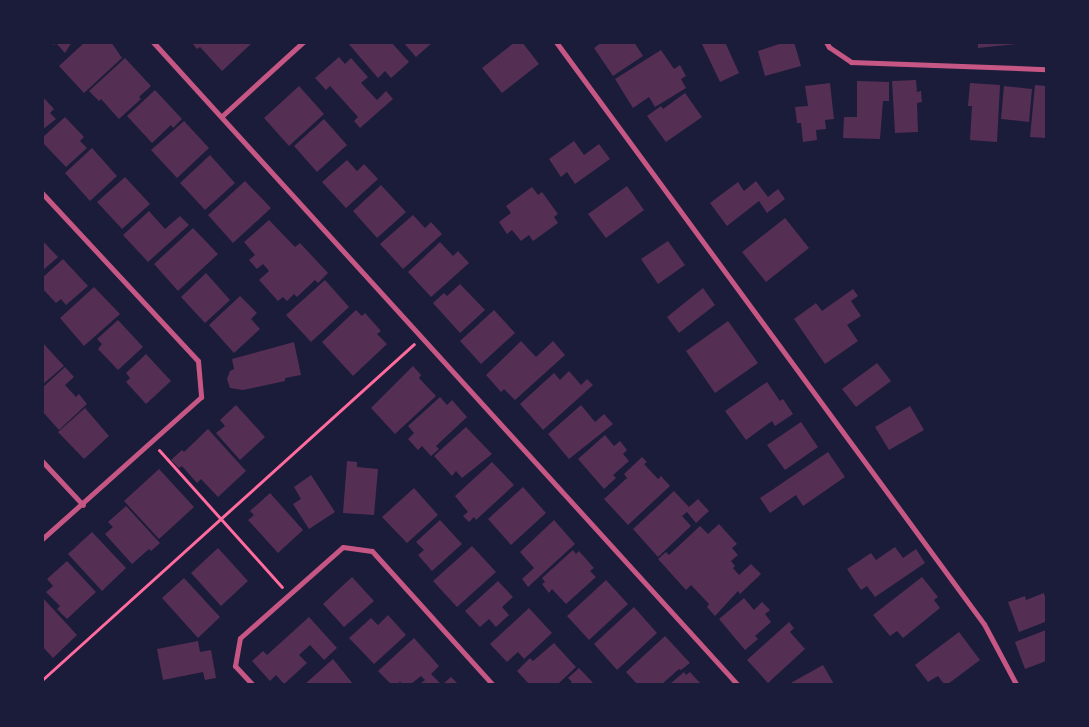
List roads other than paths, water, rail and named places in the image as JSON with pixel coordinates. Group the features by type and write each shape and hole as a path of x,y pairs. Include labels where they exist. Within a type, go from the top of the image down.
{"street":[{"path":"153,42 737,684"},
{"path":"222,116 304,42"},
{"path":"556,42 984,624 1016,684"},
{"path":"826,42 851,62 1046,69"},
{"path":"42,192 198,361 201,397 83,505 42,539"},
{"path":"42,461 83,505"},
{"path":"252,684 235,666 240,638 343,547 372,551 492,684"}]}
